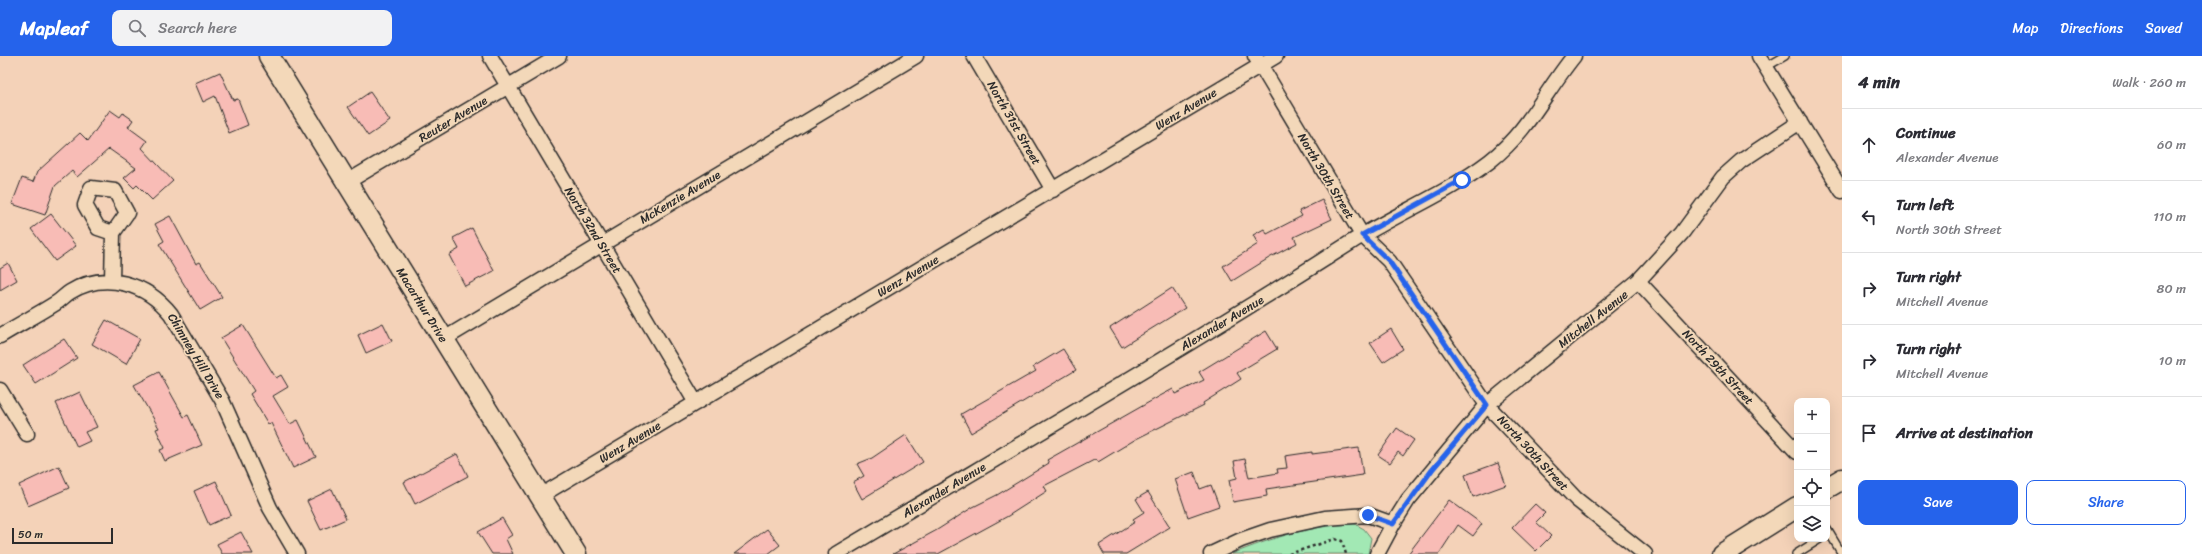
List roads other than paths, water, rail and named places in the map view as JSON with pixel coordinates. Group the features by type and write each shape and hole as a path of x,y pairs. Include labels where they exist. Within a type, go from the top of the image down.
{"main road":[{"name":"Macarthur Drive","path":"269,56 576,554"},
{"path":"1722,554 1794,509"}],"street":[{"name":"North 32nd Street","path":"490,56 696,403"},
{"name":"Reuter Avenue","path":"347,182 559,56"},
{"name":"McKenzie Avenue","path":"444,339 916,56"},
{"name":"North 31st Street","path":"974,56 1053,190"},
{"name":"Wenz Avenue","path":"540,496 1053,190 1257,60 1276,56"},
{"name":"Alexander Avenue","path":"836,554 1242,312 1362,235 1462,180 1490,160 1521,130 1574,56"},
{"name":"North 30th Street","path":"1257,60 1362,235 1389,261 1487,405 1576,499 1646,554"},
{"path":"1763,62 1840,184"},
{"name":"Mitchell Avenue","path":"1377,554 1393,524 1432,470 1487,405 1638,281 1682,233 1723,177 1741,160 1800,122"},
{"path":"112,281 113,233"},
{"name":"Chimney Hill Drive","path":"0,336 57,302 70,292 102,281 112,281 141,288 162,302 171,314 222,400 270,508 297,554"},
{"name":"North 29th Street","path":"1638,281 1794,449"},
{"path":"0,390 27,434"},
{"path":"1211,554 1241,540 1270,530 1325,518 1368,515 1393,524"}],"lane":[{"path":"1763,62 1784,56"},
{"path":"1830,536 1842,554"},
{"path":"1796,554 1815,542"}]}
